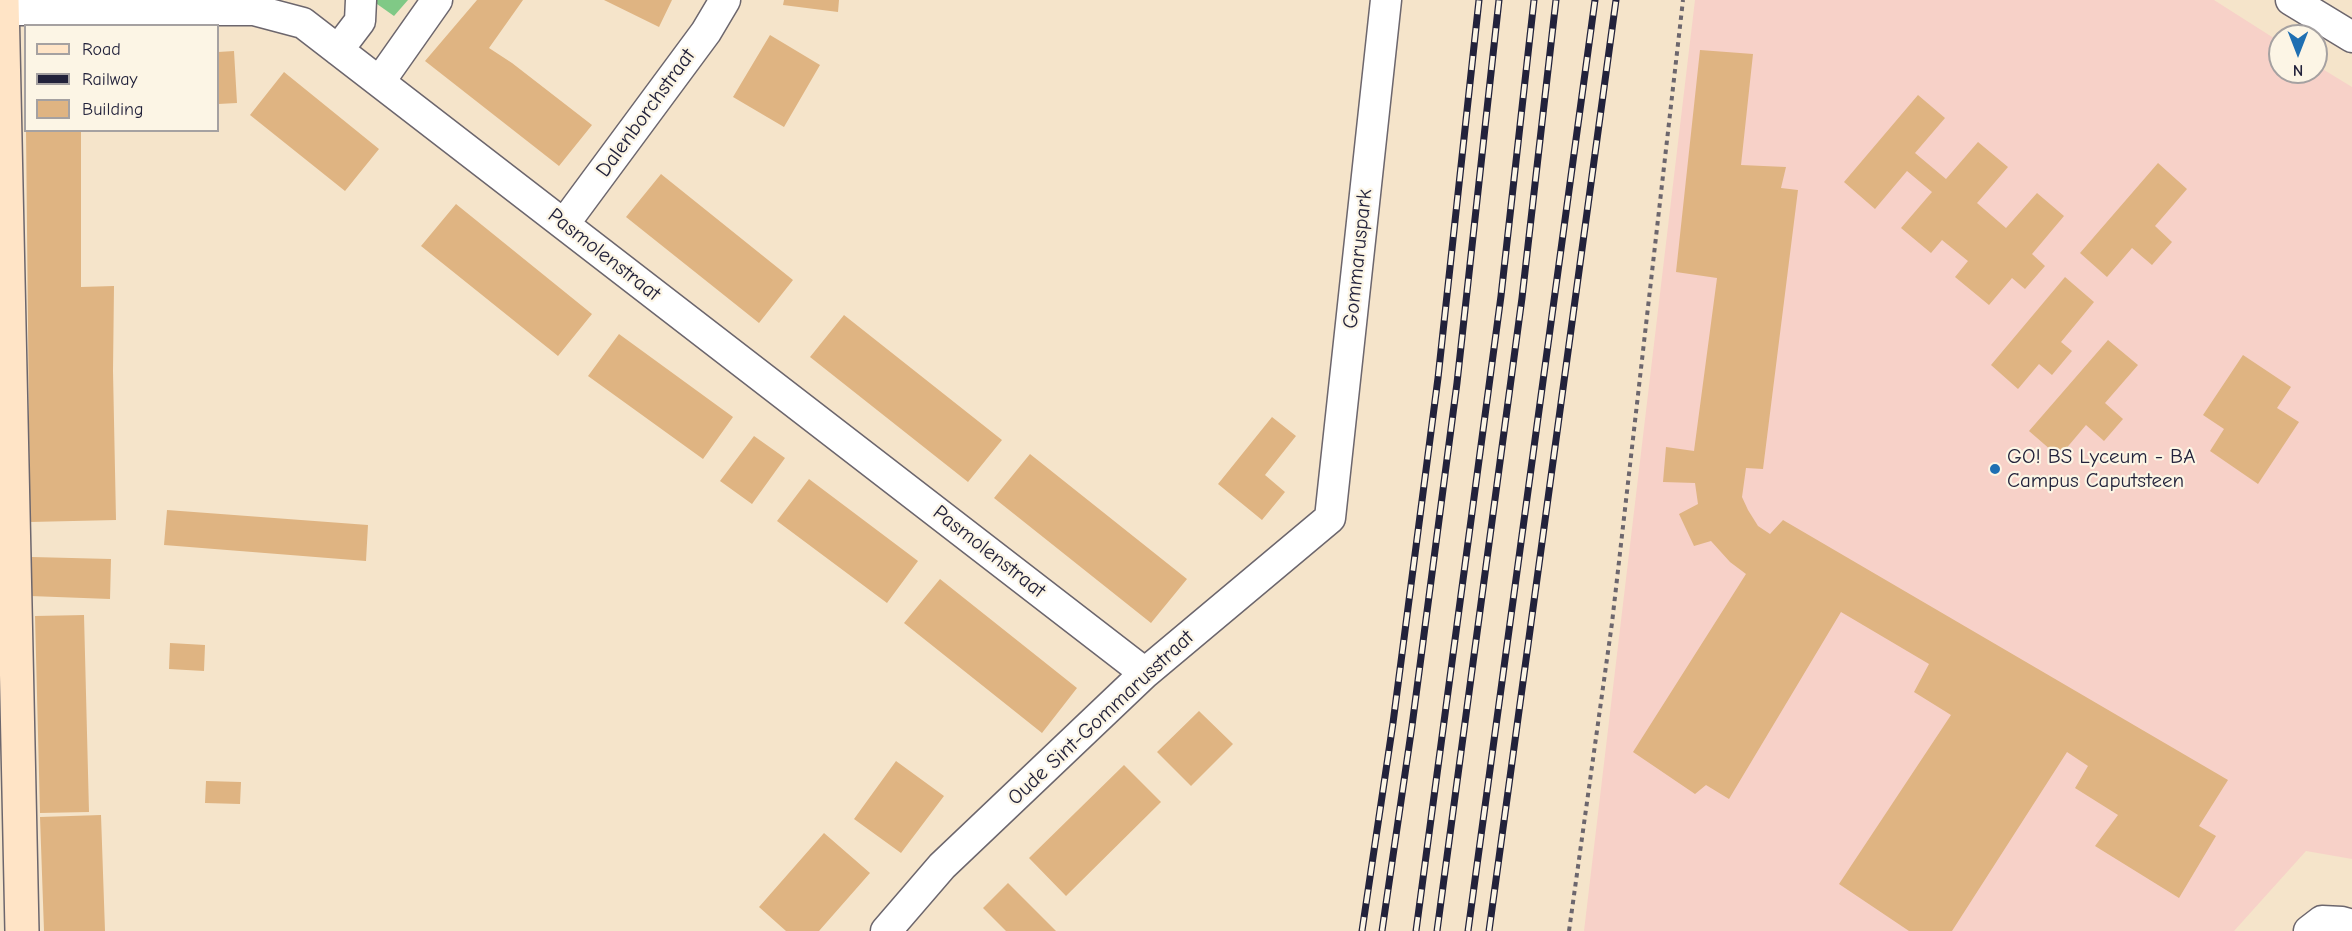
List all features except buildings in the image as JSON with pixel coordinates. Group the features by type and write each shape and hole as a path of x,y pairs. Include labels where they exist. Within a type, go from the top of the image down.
{"main road":[{"path":"2,5 22,931"}],"street":[{"path":"338,50 360,21 361,0"},
{"path":"380,81 437,0"},
{"name":"Dalenborchstraat","path":"564,224 706,32 725,0"},
{"name":"Gommaruspark","path":"1330,518 1386,0"},
{"path":"2291,0 2352,37"},
{"name":"Pasmolenstraat","path":"2,5 254,10 303,22 1145,673"},
{"name":"Oude Sint-Gommarusstraat","path":"886,931 942,866 1145,673 1330,518"},
{"path":"2309,931 2322,921 2352,925"}],"path":[{"path":"1569,931 1612,623 1683,0"}],"shaded area":[{"name":"GO! BS Lyceum - BA Campus Caputsteen","path":"1695,0 2214,0 2268,34 2268,84 2328,84 2328,72 2352,87 2352,859 2306,851 2234,931 1584,931"}],"green space":[{"path":"377,0 408,0 394,16 377,4"}],"railway":[{"path":"1362,931 1393,723 1438,378 1479,0"},
{"path":"1382,931 1412,726 1457,383 1499,0"},
{"path":"1416,931 1501,296 1534,0"},
{"path":"1437,931 1522,298 1556,0"},
{"path":"1468,931 1595,0"},
{"path":"1489,931 1616,0"}],"place":[{"name":"GO! BS Lyceum - BA Campus Caputsteen","path":"1995,469"}]}
